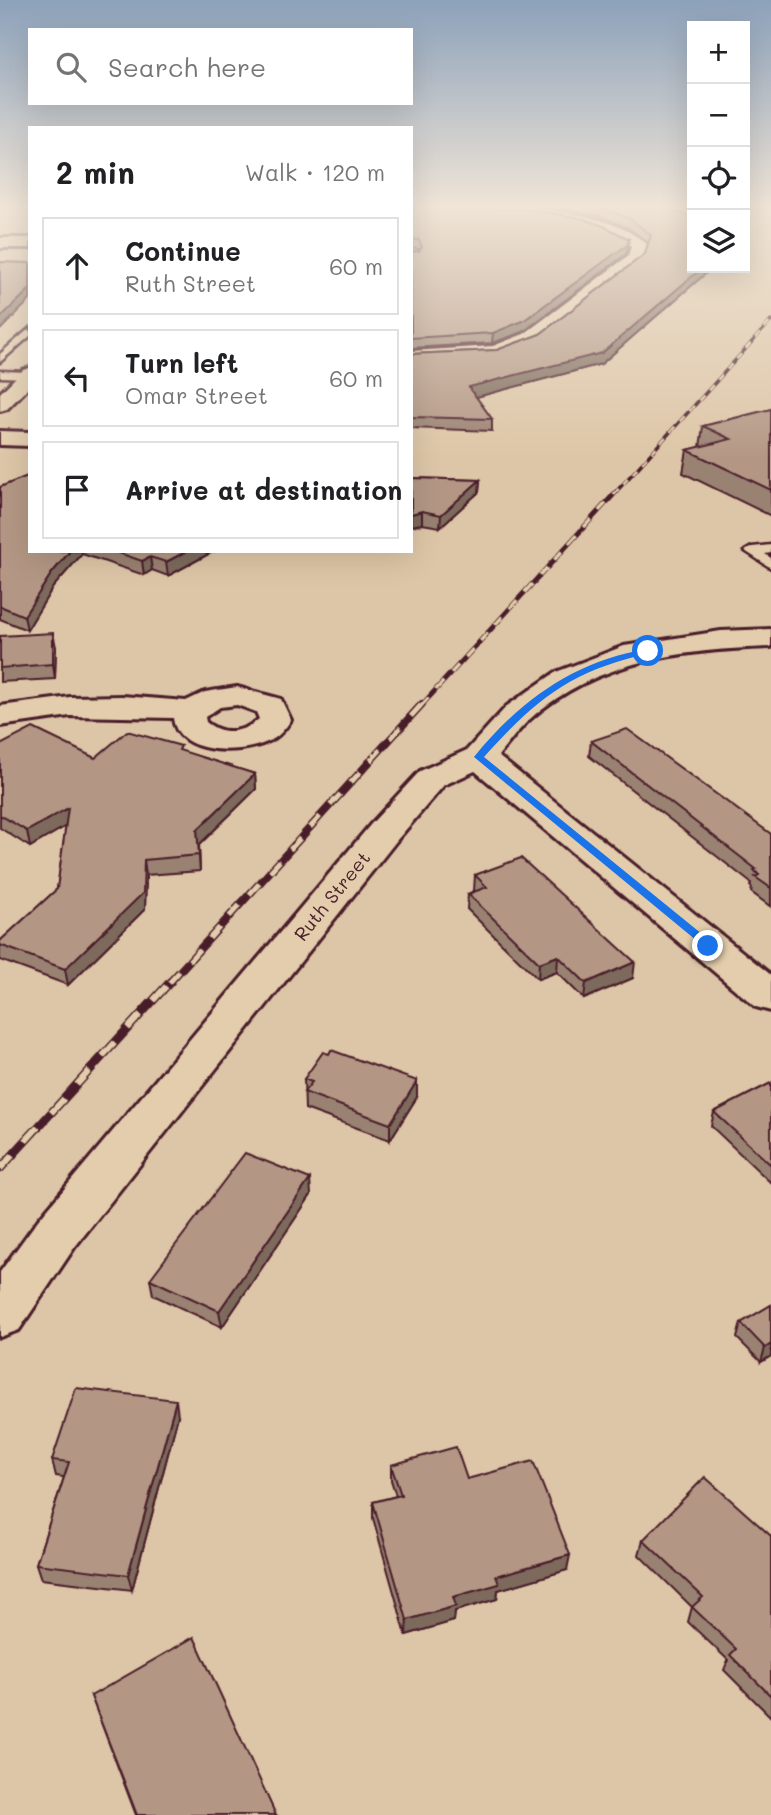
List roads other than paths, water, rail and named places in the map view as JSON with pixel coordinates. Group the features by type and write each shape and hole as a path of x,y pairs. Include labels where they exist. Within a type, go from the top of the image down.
{"street":[{"path":"413,357 496,352 531,338 594,290"},
{"path":"0,405 28,375"},
{"path":"0,438 28,439"},
{"name":"Ruth Street","path":"0,1314 56,1234 384,832 432,778 479,757 518,713 567,678 624,655 722,640 771,638"},
{"path":"0,716 27,709 90,707 154,706 193,711"},
{"path":"479,757 771,997"}],"lane":[{"path":"0,359 28,333"},
{"path":"0,374 28,374"},
{"path":"771,549 752,551 771,564"}],"railway":[{"path":"614,494 771,321"},
{"path":"421,706 616,492"},
{"path":"169,983 422,704"},
{"path":"0,1169 171,981"}]}
